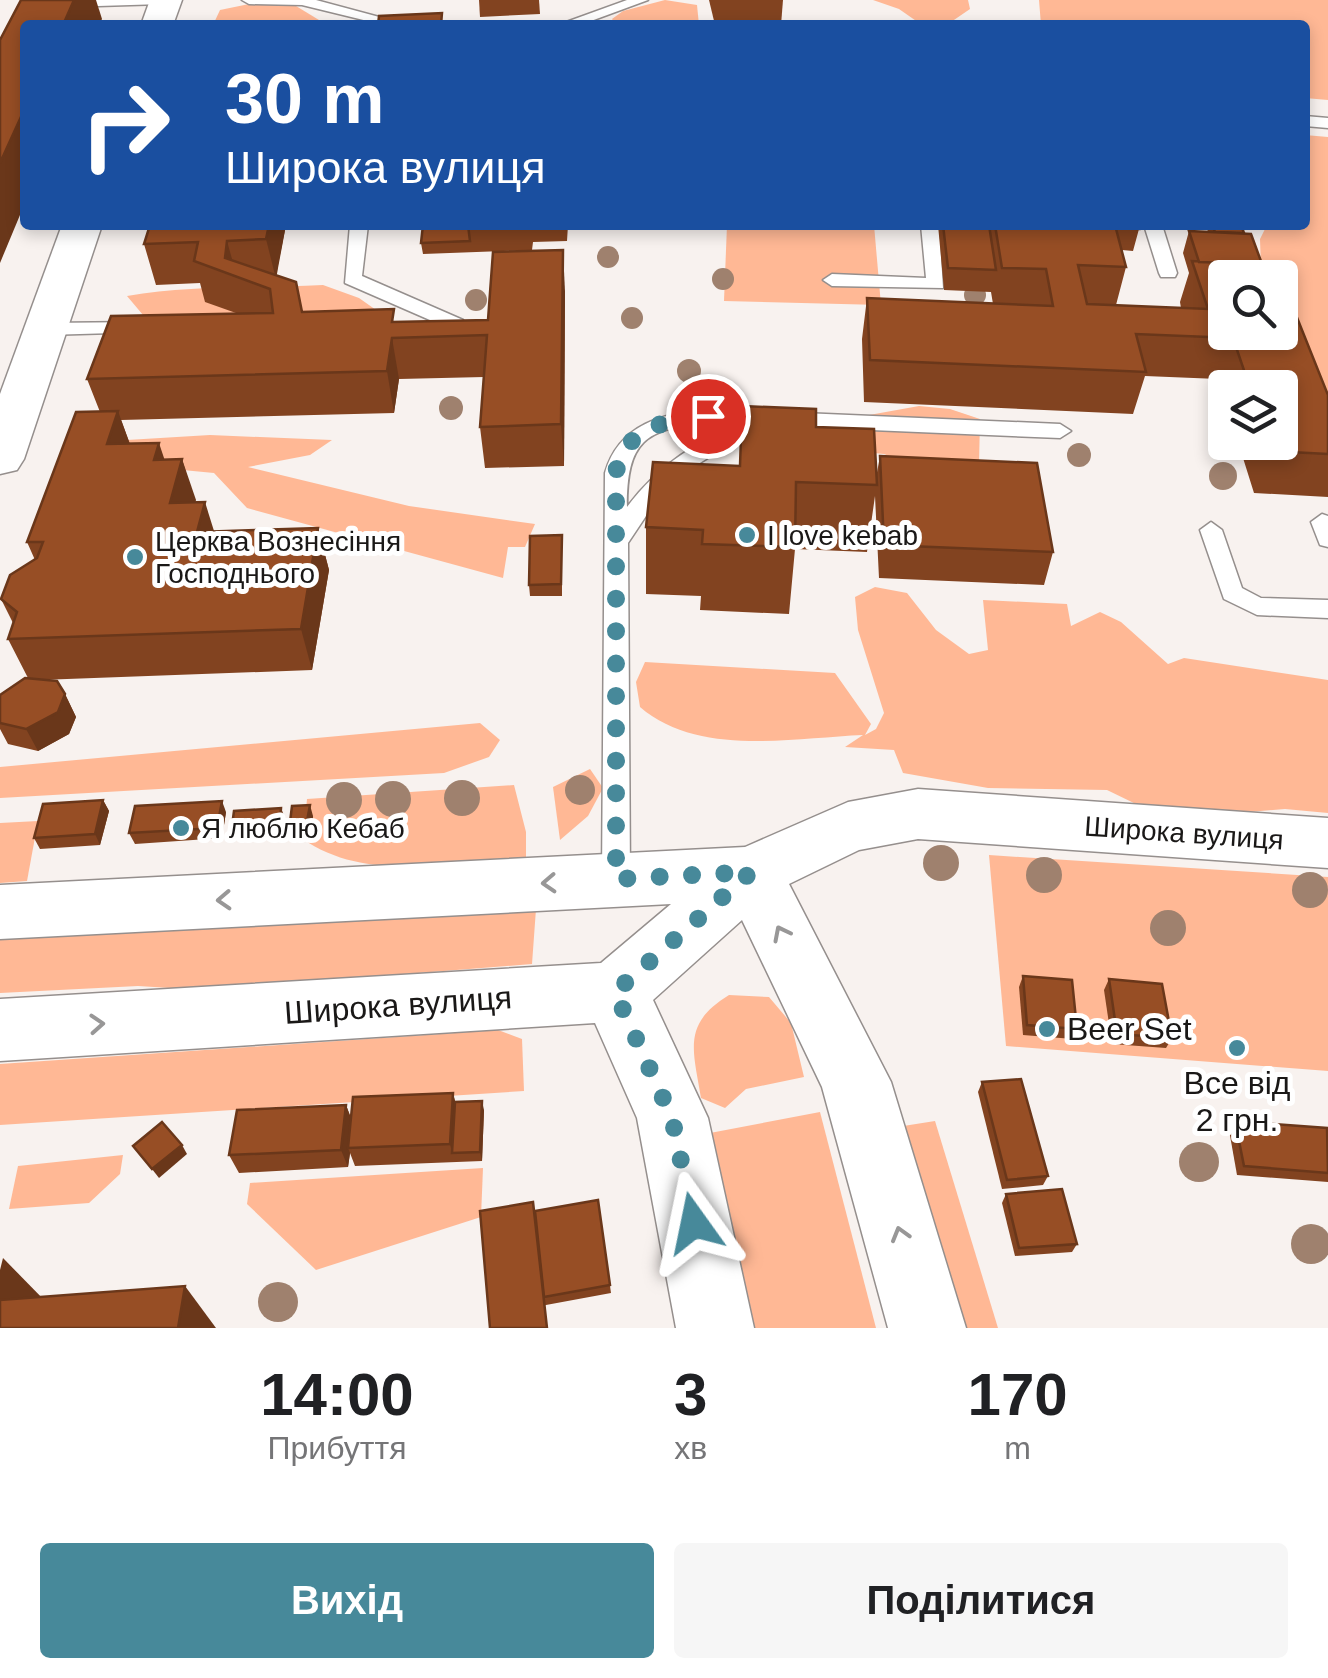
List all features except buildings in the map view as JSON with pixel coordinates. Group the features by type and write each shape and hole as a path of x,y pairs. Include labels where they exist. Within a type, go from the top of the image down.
{"street":[{"path":"0,459 80,230"},
{"name":"Широка вулиця","path":"0,1030 615,992 751,872 848,827 918,814 1328,844"},
{"path":"751,872 856,1082 927,1328"},
{"name":"Широка вулиця","path":"0,912 751,872"},
{"path":"615,992 672,1118 716,1328"}],"lane":[{"path":"44,4 165,0"},
{"path":"248,0 302,0 382,20"},
{"path":"580,20 641,0"},
{"path":"358,230 352,279 456,324 455,354"},
{"path":"832,280 936,284 931,230"},
{"path":"1155,230 1168,273"},
{"path":"46,329 150,328"},
{"path":"616,879 618,462 644,431 691,417 1060,430"},
{"path":"616,544 647,496 686,458 717,441 799,419"},
{"path":"1211,530 1232,592 1257,606 1328,609"}],"shaded area":[{"path":"665,0 697,5 698,20 613,20 623,11"},
{"path":"873,0 968,0 970,9 954,20 915,20 899,9"},
{"path":"1039,0 1328,0 1328,100 1310,98 1310,20 1041,20"},
{"path":"254,3 296,6 319,20 215,20 220,10"},
{"path":"1310,135 1328,137 1328,430 1298,335 1298,260 1261,260 1260,239 1264,230 1310,230"},
{"path":"727,230 874,230 881,305 724,301"},
{"path":"323,285 359,298 396,324 171,331 143,315 127,296 200,288"},
{"path":"919,406 950,409 980,419 979,465 914,467 884,454 852,451 836,421"},
{"path":"210,435 332,440 310,455 248,467 409,506 535,524 525,547 508,547 503,578 247,508 214,473 172,469 125,453 127,440"},
{"path":"875,587 907,593 936,630 969,654 988,650 983,600 1067,604 1071,626 1100,612 1121,622 1168,664 1184,658 1328,680 1328,813 1285,809 1215,815 1140,806 1107,790 988,788 903,773 894,750 845,747 863,735 777,741 717,739 663,723 640,707 636,682 645,662 835,673 871,724 865,735 876,729 884,713 858,630 855,597"},
{"path":"480,723 500,740 489,757 444,773 0,798 0,767"},
{"path":"590,769 603,788 588,816 560,840 553,787"},
{"path":"514,785 526,832 526,858 441,866 382,866 327,853 303,839 307,799"},
{"path":"38,821 27,881 0,883 0,823"},
{"path":"989,855 1328,877 1328,1071 1006,1046"},
{"path":"536,909 532,964 202,990 138,986 0,993 0,934"},
{"path":"729,995 769,997 791,1023 804,1077 746,1089 725,1108 701,1098 694,1039 704,1016"},
{"path":"498,1030 522,1039 524,1091 0,1125 0,1064"},
{"path":"820,1112 876,1328 749,1328 710,1133"},
{"path":"935,1121 998,1328 955,1328 897,1127"},
{"path":"123,1155 120,1174 89,1203 9,1209 18,1166"},
{"path":"483,1168 481,1217 316,1270 247,1204 250,1183"}],"place":[{"name":"I love kebab","path":"747,535"},
{"name":"Церква Вознесіння Господнього","path":"135,557"},
{"name":"Я люблю Кебаб","path":"181,828"},
{"name":"Beer Set","path":"1047,1029"},
{"name":"Все від 2 грн.","path":"1237,1048"}],"route":[{"path":"694,1223 672,1118 615,992 751,872 616,879 616,473 624,450 644,431 674,420 708,416"}]}
